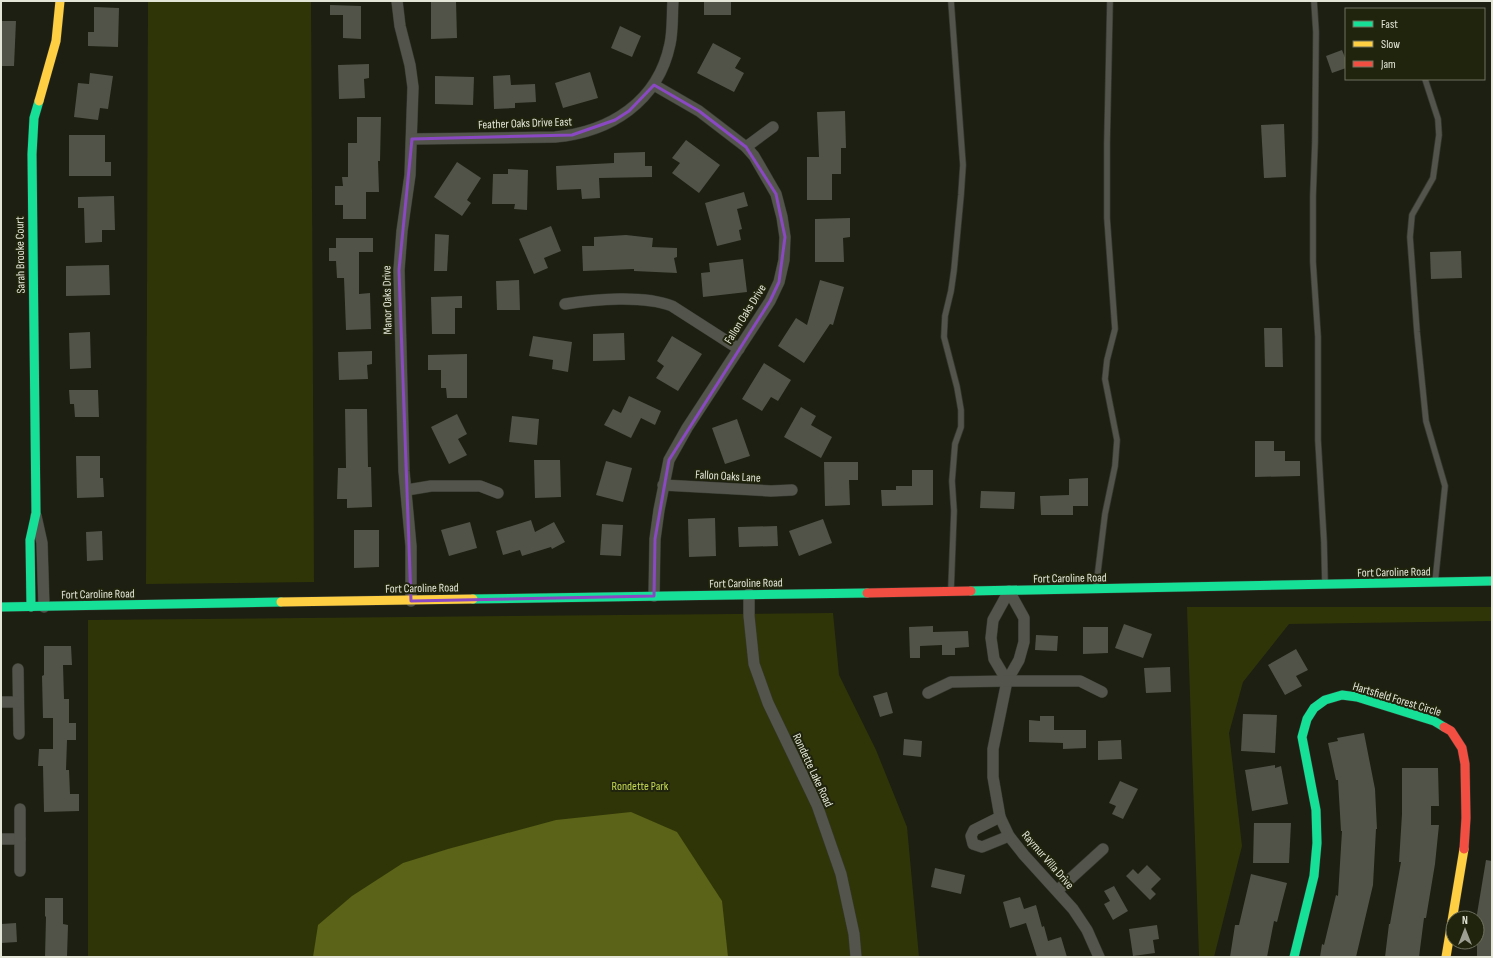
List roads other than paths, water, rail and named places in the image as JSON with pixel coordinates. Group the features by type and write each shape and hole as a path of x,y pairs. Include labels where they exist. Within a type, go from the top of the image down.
{"street":[{"name":"Sarah Brooke Court","path":"44,607 42,542 36,513 32,154 34,118 56,41 60,1"},
{"name":"Manor Oaks Drive","path":"397,1 400,26 414,87 410,175 402,231 399,270 404,471 407,490 411,546 411,601"},
{"name":"Feather Oaks Drive East","path":"412,139 555,137 590,131 615,120 629,111 654,85 670,45 673,1"},
{"name":"Fallon Oaks Drive","path":"654,85 699,111 746,147 754,156 776,194 786,237 784,260 779,282 770,301 678,443 669,460 663,485 655,539 654,596"},
{"path":"746,147 773,127"},
{"path":"565,304 586,300 647,300 662,302 672,306 739,349"},
{"name":"Fallon Oaks Lane","path":"663,485 771,491 792,490"},
{"path":"407,490 431,486 480,486 498,493"},
{"name":"Sarah Brooke Court","path":"31,607 30,540 36,513"},
{"name":"Fort Caroline Road","path":"1,608 749,594 1009,591 1492,581"},
{"path":"1007,681 994,659 991,638 993,620 1009,591"},
{"name":"Raymur Villa Drive","path":"1009,591 1024,618 1024,642 1019,660 1007,681 993,748 993,777 1000,817 1009,836 1024,855 1058,890 1073,908 1087,930 1099,957"},
{"name":"Rondette Lake Road","path":"749,594 749,616 754,664 768,703 816,805 840,874 854,934 856,957"},
{"path":"18,669 19,734"},
{"path":"928,693 951,682 1007,681 1080,681 1102,692"},
{"name":"Hartsfield Forest Circle","path":"1294,957 1314,876 1317,843 1316,810 1302,737 1307,719 1314,708 1325,700 1342,695 1358,697 1434,721 1451,731 1462,748 1465,764 1466,825 1464,853 1446,957"},
{"path":"1,702 18,702"},
{"path":"20,808 20,871"},
{"path":"1000,817 974,830 971,836 974,844 982,847 1009,836"},
{"path":"1,839 20,839"},
{"path":"1058,890 1103,849"}],"lane":[{"path":"951,1 963,164 954,270 945,316 944,337 957,387 961,410 961,427 955,444 952,481 954,511 951,592"},
{"path":"1096,589 1105,514 1115,466 1117,440 1105,379 1107,360 1114,329 1107,218 1110,1"},
{"path":"1314,1 1316,32 1316,79 1312,196 1313,262 1318,337 1318,440 1325,585"},
{"path":"1424,80 1438,119 1439,135 1433,178 1412,215 1410,237 1417,332 1426,421 1445,486 1435,583"}],"park label":[{"name":"Rondette Park","path":"640,786"}]}
